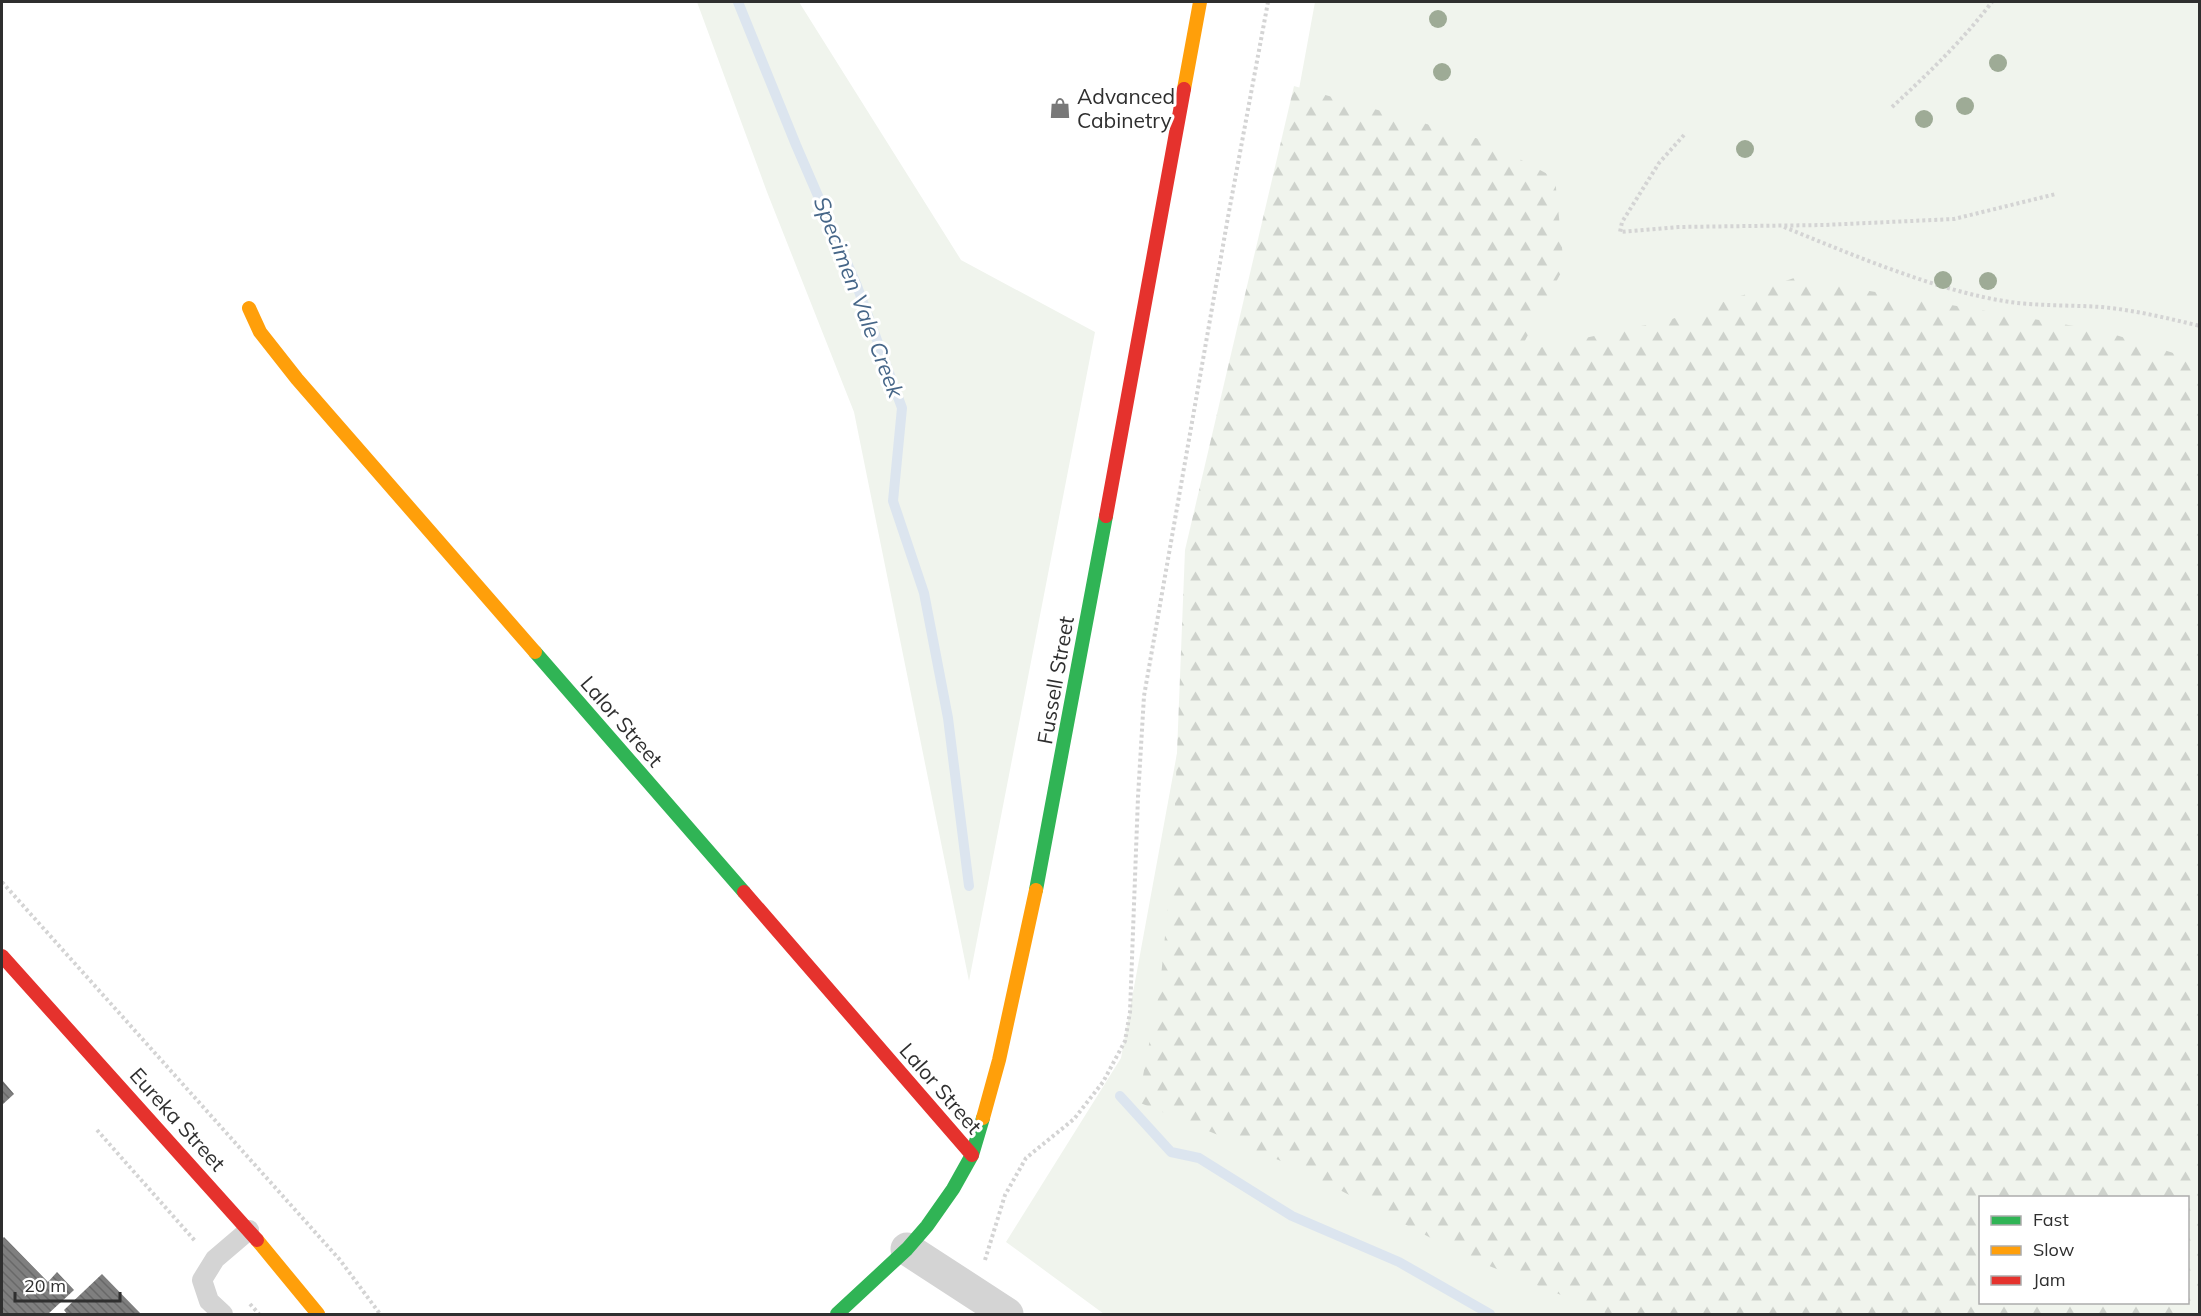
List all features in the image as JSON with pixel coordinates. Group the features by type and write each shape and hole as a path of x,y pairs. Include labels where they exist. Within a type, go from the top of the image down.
{"street":[{"name":"Fussell Street","path":"837,1314 882,1275 939,1210 972,1155 999,1060 1046,851 1200,2"},
{"name":"Lalor Street","path":"249,308 260,332 297,379 972,1155"},
{"name":"Eureka Street","path":"2,956 249,1230 318,1314"},
{"path":"907,1249 1007,1314"}],"lane":[{"path":"223,1314 209,1301 202,1280 213,1262 249,1230"}],"path":[{"path":"969,1290 982,1269 1005,1194 1026,1158 1074,1119 1103,1082 1125,1041 1130,1012 1144,696 1268,2"},
{"path":"1892,107 1936,67 1992,2"},
{"path":"1684,135 1659,163 1622,222 1620,232 1678,227 1781,226 1954,219 2056,194"},
{"path":"1781,226 1896,270 1972,294 2011,302 2112,309 2199,326"},
{"path":"2,882 340,1260 380,1314"},
{"path":"97,1130 259,1314"}],"green space":[{"path":"697,2 799,2 961,260 1095,332 969,981 854,412 767,192"},
{"path":"1315,2 2199,2 2199,1314 1104,1314 1006,1242 1121,1058"},
{"path":"1294,86 1486,141 1555,178 1564,267 1519,352 1669,320 1794,278 2103,331 2199,361 2199,1314 1608,1314 1467,1257 1298,1168 1138,1102 1160,987 1173,854 1185,550"}],"building":[{"path":"2,1080 14,1094 2,1105"},
{"path":"4,1237 48,1282 57,1272 74,1290 48,1314 2,1314 2,1239"},
{"path":"102,1274 141,1314 67,1314 64,1310"}],"waterway":[{"name":"Specimen Vale Creek","path":"738,2 857,286 902,408 893,501 924,593 948,718 969,886"},
{"name":"Specimen Vale Creek","path":"1120,1096 1171,1152 1199,1158 1292,1216 1399,1262 1490,1314"}],"traffic: fast":[{"path":"1036,890 1106,516"},
{"path":"535,652 744,892"},
{"path":"837,1314 907,1249 927,1226 953,1189 972,1155 983,1118"}],"traffic: slow":[{"path":"1184,89 1200,2"},
{"path":"249,308 260,332 297,379 535,652"},
{"path":"983,1118 999,1060 1036,890"},
{"path":"257,1240 318,1314"}],"traffic: jam":[{"path":"1106,516 1184,89"},
{"path":"744,892 972,1155"},
{"path":"2,956 257,1240"}],"place":[{"name":"Advanced Cabinetry","path":"1060,108"}]}
